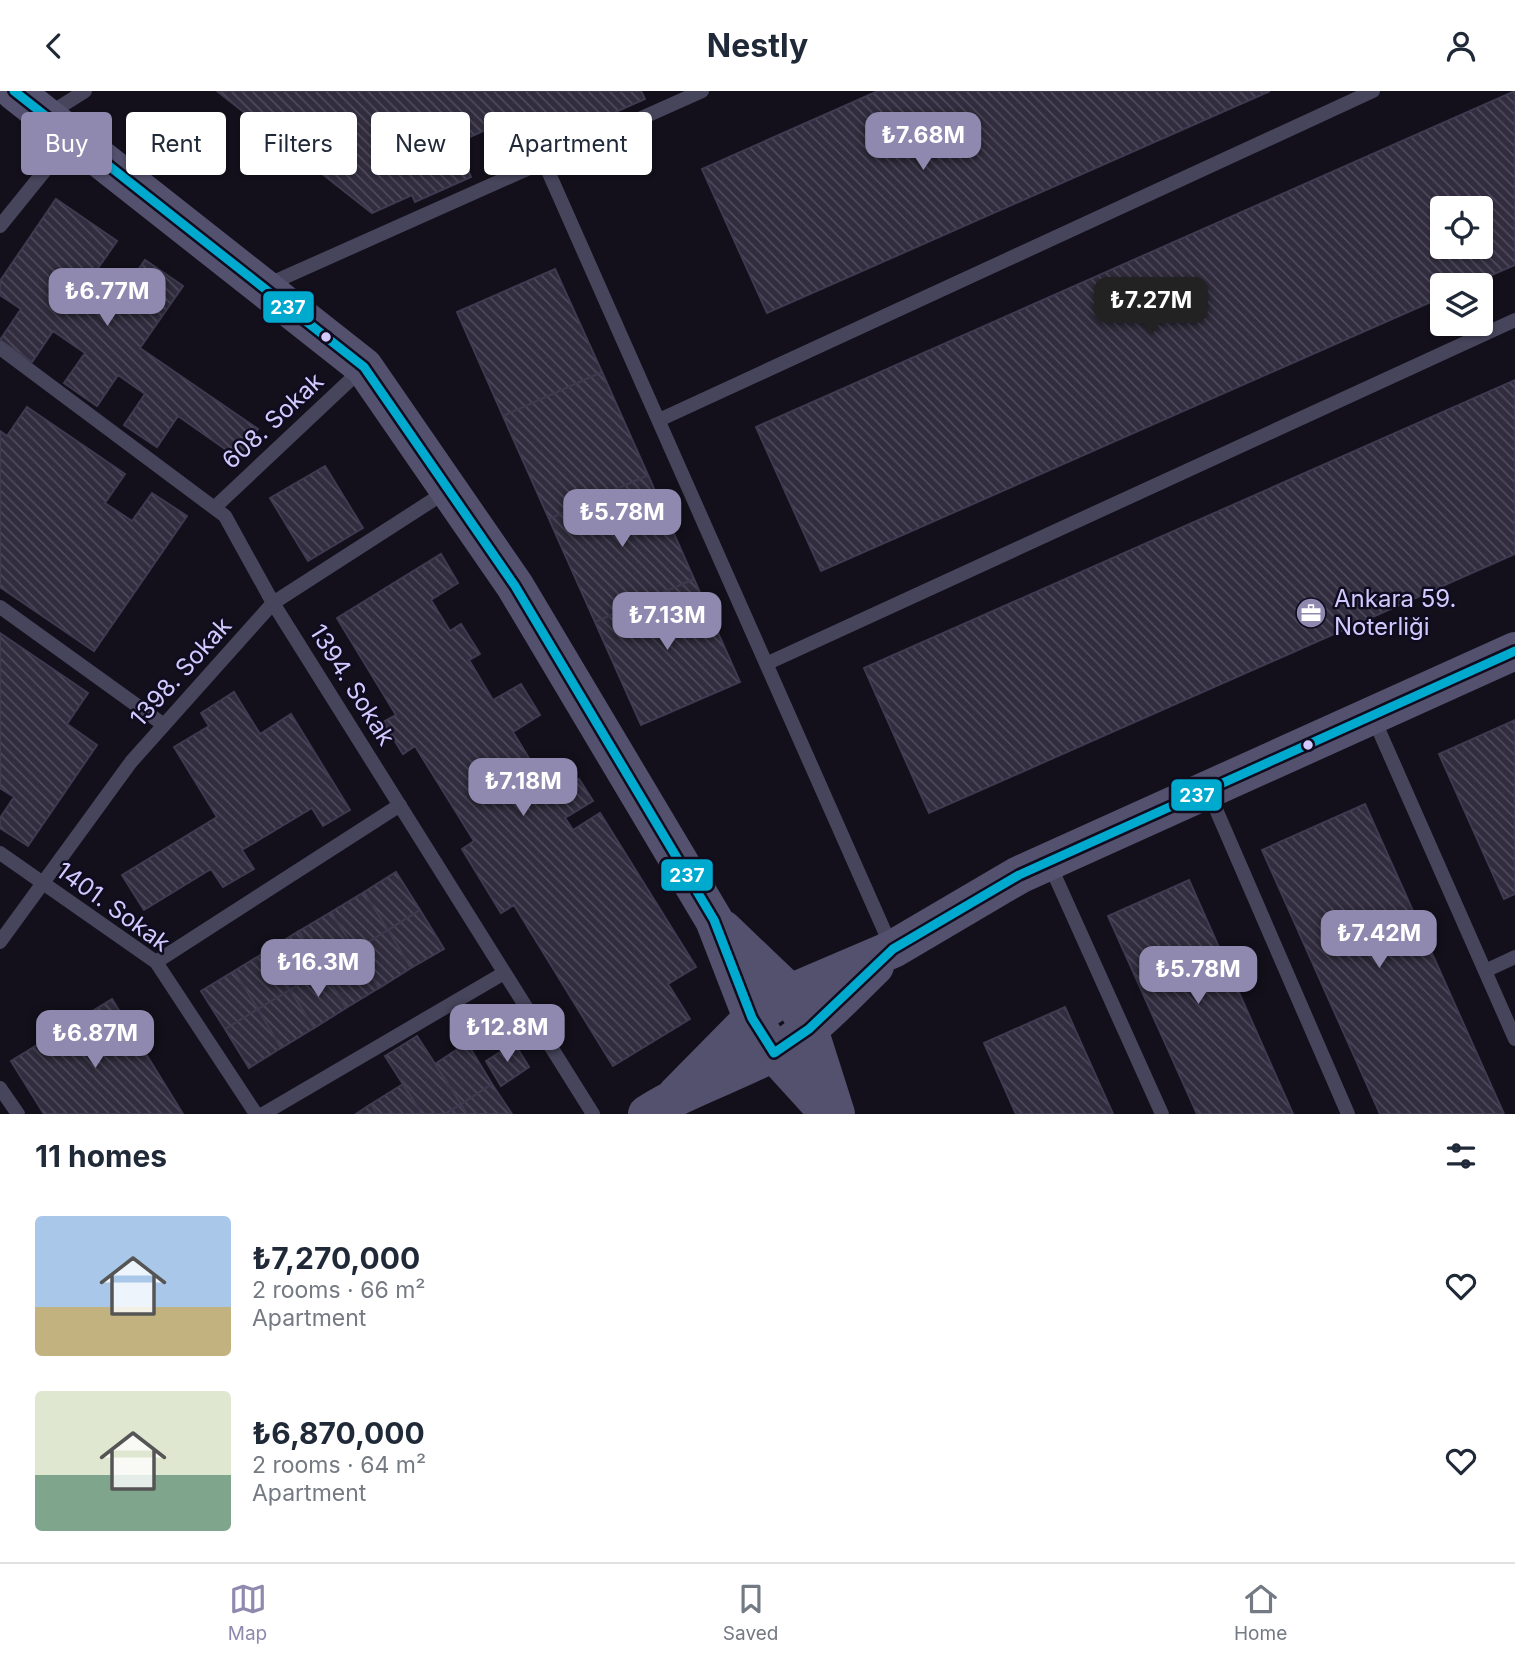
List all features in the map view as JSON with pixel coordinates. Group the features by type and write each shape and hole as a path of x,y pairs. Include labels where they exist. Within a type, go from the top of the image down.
{"main road":[{"path":"14,91 41,112"},
{"path":"112,168 364,367 515,586 714,920 752,1018 774,1053 829,1114"},
{"path":"662,1105 752,1018 790,993 893,949 1019,875 1515,651"},
{"path":"714,920 790,993 809,1029 836,1114"},
{"path":"662,1105 774,1053 809,1029 893,949"}],"lane":[{"path":"69,112 85,91"},
{"path":"652,113 702,91"},
{"path":"659,420 1373,91"},
{"path":"0,226 30,175"},
{"path":"263,287 515,175"},
{"path":"550,175 893,949"},
{"path":"768,663 1515,320"},
{"name":"1394. Sokak","path":"0,348 225,516 273,603 593,1114"},
{"name":"608. Sokak","path":"214,508 364,367"},
{"name":"1398. Sokak","path":"0,941 131,762 273,603 449,489"},
{"path":"0,607 164,725"},
{"path":"1372,716 1515,1039"},
{"path":"1208,790 1348,1114"},
{"path":"156,962 400,805"},
{"name":"1401. Sokak","path":"0,853 156,962 256,1114"},
{"path":"1049,862 1162,1114"},
{"path":"1485,971 1515,957"},
{"path":"263,1114 504,973"},
{"path":"0,1088 18,1114"}],"building":[{"path":"217,91 641,91 645,99 616,112 484,112 484,131 470,137 470,112 371,112 371,175 470,175 471,177 415,202 412,195 372,213 324,175 357,175 357,112 244,112"},
{"path":"878,91 1270,91 767,313 702,169"},
{"path":"1515,91 1515,265 1493,275 1430,273 1430,302 821,571 756,427"},
{"path":"56,199 117,241 96,271 124,290 145,260 183,286 140,348 258,429 238,458 178,416 157,447 124,425 145,394 118,375 97,406 64,383 85,353 53,331 32,362 0,340 21,309 0,295 0,281"},
{"path":"555,269 602,372 503,416 457,312"},
{"path":"602,372 648,475 549,519 503,416"},
{"path":"1515,380 1515,554 929,813 864,668"},
{"path":"27,407 125,474 105,503 132,521 152,493 187,516 94,651 0,587 0,431 7,436"},
{"path":"325,466 363,528 308,561 270,498"},
{"path":"648,475 694,579 595,622 549,519"},
{"path":"441,554 458,583 431,600 450,631 461,624 480,654 469,660 493,700 521,684 540,715 513,732 552,796 579,779 593,801 565,818 573,830 600,813 696,967 668,984 690,1019 613,1066 514,905 501,913 462,849 474,841 415,746 403,754 383,722 396,715 337,618"},
{"path":"694,579 740,682 641,725 595,622"},
{"path":"0,633 88,693 67,724 97,745 28,846 0,828 0,818 14,797 0,788"},
{"path":"234,692 260,734 291,714 350,810 323,826 312,808 242,850 254,869 223,887 211,869 144,910 122,875 217,817 174,747 209,726 201,713"},
{"path":"1515,720 1515,894 1504,899 1439,754"},
{"path":"1365,804 1504,1114 1380,1114 1262,850"},
{"path":"396,872 420,910 388,930 364,892"},
{"path":"1189,880 1293,1114 1197,1114 1108,916"},
{"path":"364,892 388,930 355,950 331,912"},
{"path":"420,910 444,949 411,968 388,930"},
{"path":"331,912 355,950 323,970 299,931"},
{"path":"388,930 411,968 379,988 355,950"},
{"path":"299,931 323,970 290,990 267,951"},
{"path":"355,950 379,988 346,1008 323,970"},
{"path":"267,951 290,990 258,1009 234,971"},
{"path":"323,970 346,1008 314,1028 290,990"},
{"path":"234,971 258,1009 225,1029 201,991"},
{"path":"290,990 314,1028 281,1048 258,1009"},
{"path":"112,999 183,1114 44,1114 11,1061"},
{"path":"1065,1007 1113,1114 1016,1114 984,1043"},
{"path":"258,1009 281,1048 249,1068 225,1029"},
{"path":"417,1036 461,1104 445,1114 422,1114 385,1056"},
{"path":"467,1043 492,1084 461,1104 435,1064"},
{"path":"514,1043 529,1067 501,1086 486,1061"},
{"path":"403,1084 422,1114 377,1114 371,1104"},
{"path":"492,1084 512,1114 467,1114 461,1104"},
{"path":"371,1104 377,1114 356,1114"},
{"path":"461,1104 467,1114 445,1114"}],"transit line":[{"name":"237","path":"14,91 364,367 515,586 714,920 752,1018 774,1053 809,1029 893,949 1019,875 1515,651"}],"place":[{"name":"Ankara 59. Noterliği","path":"1311,613"}]}
